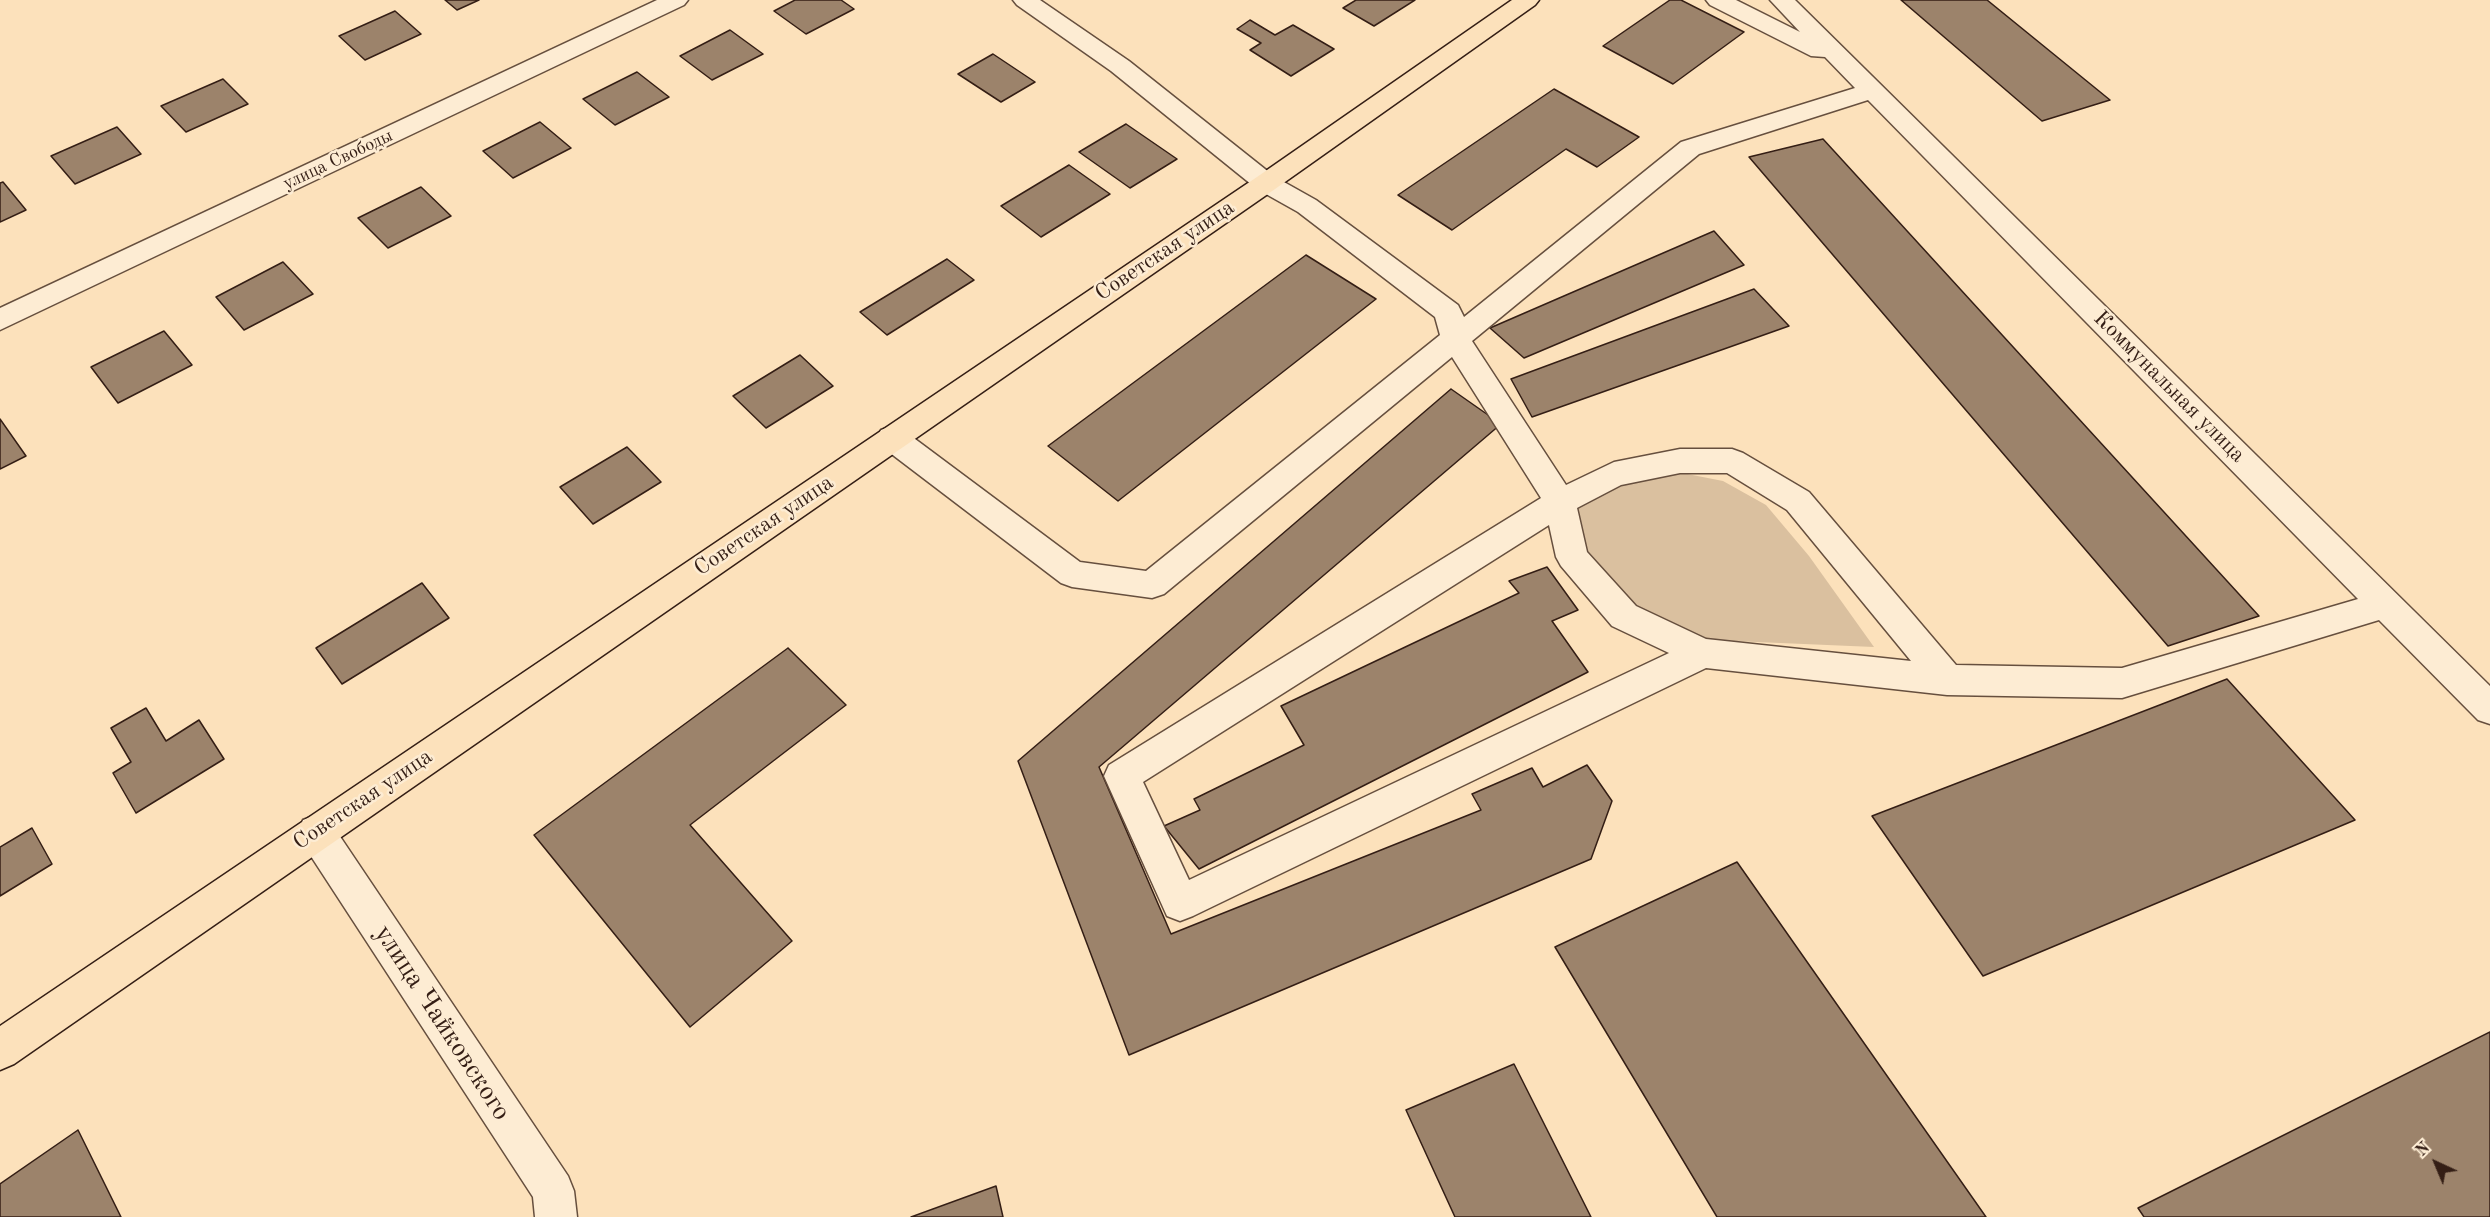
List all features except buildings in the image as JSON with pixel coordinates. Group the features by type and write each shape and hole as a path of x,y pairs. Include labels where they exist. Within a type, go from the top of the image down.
{"main road":[{"name":"Советская улица","path":"0,1050 1266,183 1527,0"}],"street":[{"name":"улица Свободы","path":"0,320 676,0"},
{"path":"1025,0 1120,66 1266,183 1307,206 1448,312 1456,339 1560,502 1572,557 1624,616 1703,653 1947,680 2122,683 2386,604"},
{"name":"Коммунальная улица","path":"1718,0 1848,65"},
{"name":"Коммунальная улица","path":"1782,0 2490,709"},
{"path":"892,438 1072,574 1152,585 1690,148 1874,90"},
{"path":"1703,653 1180,903 1122,776 1560,502 1614,474 1680,461 1732,461 1798,501 1947,680"},
{"name":"улица Чайковского","path":"316,832 553,1191 556,1217"}],"shaded area":[{"path":"1672,471 1723,481 1766,505 1809,556 1874,647 1710,640 1673,631 1631,611 1592,571 1569,527 1574,498 1601,486"}]}
